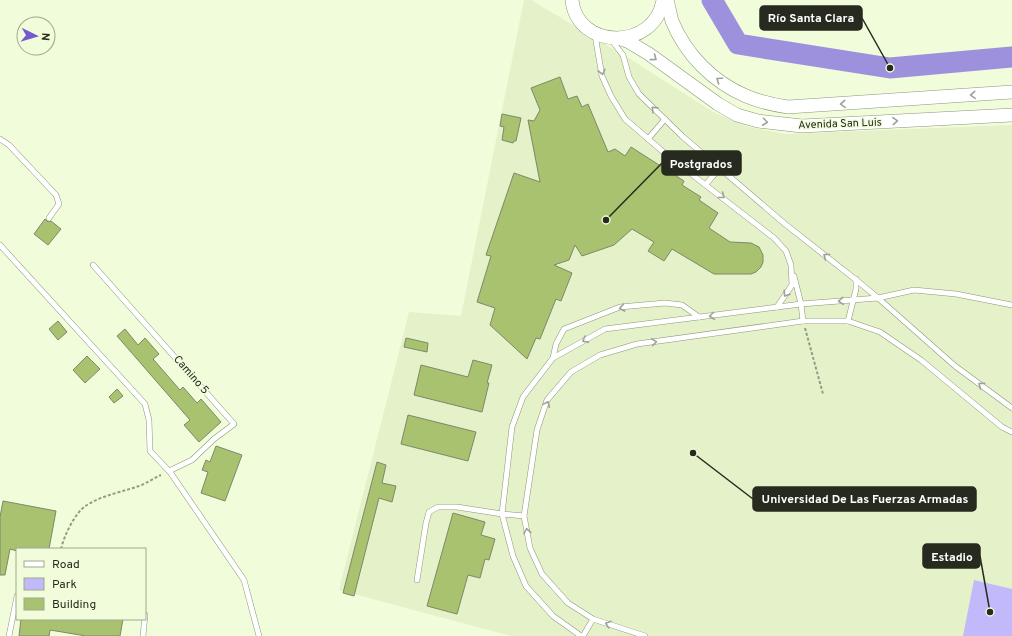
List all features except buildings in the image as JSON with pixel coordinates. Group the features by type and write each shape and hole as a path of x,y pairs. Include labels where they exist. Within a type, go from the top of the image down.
{"street":[{"path":"616,38 632,36 642,32 658,15 663,0"},
{"name":"Avenida San Luis","path":"667,0 672,20 680,38 687,49 708,72 726,85 747,96 767,103 788,107 1012,92"},
{"path":"570,1 577,16 585,26 595,33"},
{"name":"Avenida San Luis","path":"595,33 629,42 649,54 718,104 738,115 758,121 802,126 1012,115"}],"lane":[{"path":"595,33 602,76 611,96 625,119 648,139 774,238 786,251 801,304 803,321"},
{"path":"616,38 623,55 631,83 639,94 682,136 786,224 856,279 954,366 1012,408"},
{"path":"648,139 665,119"},
{"path":"0,139 9,145 56,195 59,204 49,218"},
{"path":"706,184 720,168"},
{"path":"0,245 145,404 149,420 150,451 169,472 244,580 259,636"},
{"name":"Camino 5","path":"93,264 234,424 214,439 192,460 169,472"},
{"path":"777,307 792,285 791,265"},
{"path":"848,321 856,289 856,279"},
{"path":"593,619 582,636 553,616 526,586 513,556 502,514 512,428 523,397 554,358 605,330 801,304 878,298 914,290 956,294 1012,305"},
{"path":"554,358 556,344 564,329 620,307 665,303 682,305 699,317"},
{"path":"645,636 593,619 568,603 542,574 530,548 524,516 537,430 547,400 571,372 600,355 637,344 803,321 848,321 880,332 921,360 1002,427 1012,432"},
{"path":"417,580 429,512 438,507 524,516"},
{"path":"9,636 16,601"},
{"path":"143,636 145,620"}],"path":[{"path":"803,321 823,394"},
{"path":"61,548 72,521 86,505 113,494 140,486 169,472"}],"shaded area":[{"path":"524,0 531,0 635,62 713,112 749,127 785,134 1012,125 1012,636 511,636 339,590 409,312 461,316"}],"green space":[{"path":"974,580 1012,589 1012,636 963,636"}],"waterway":[{"path":"712,0 738,44 890,68 1012,57"}],"place":[{"name":"Río Santa Clara","path":"890,68"},
{"name":"Postgrados","path":"606,220"},
{"name":"Universidad De Las Fuerzas Armadas","path":"693,453"},
{"name":"Estadio","path":"990,612"}]}
